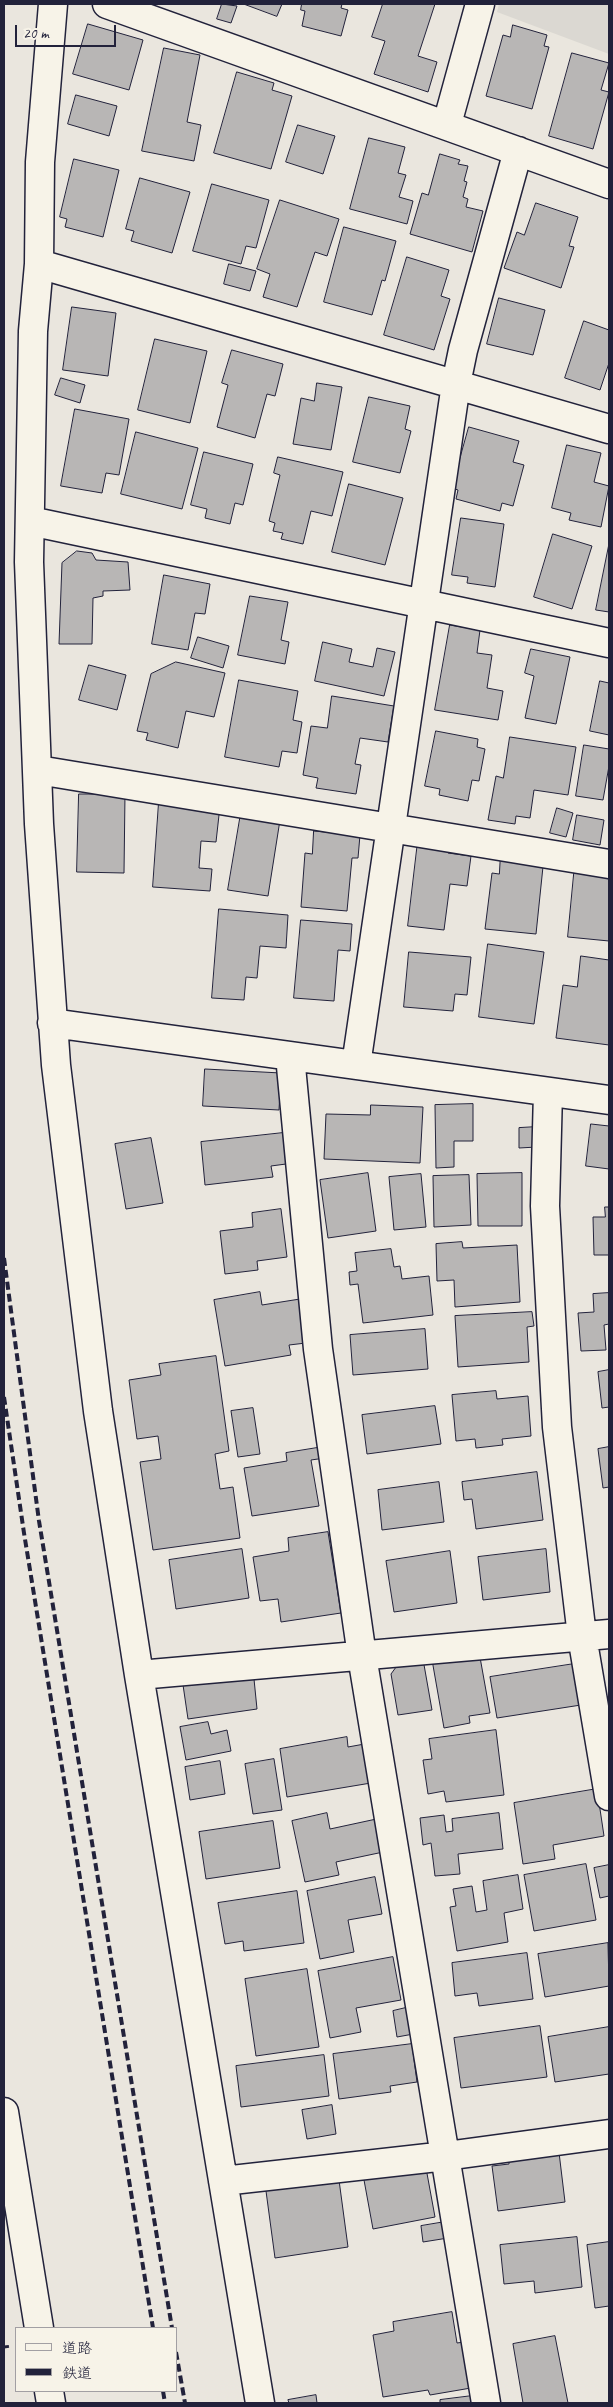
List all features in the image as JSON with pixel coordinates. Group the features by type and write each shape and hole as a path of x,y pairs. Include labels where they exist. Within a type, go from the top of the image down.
{"street":[{"path":"53,4 40,162 39,264 33,330 29,562 52,1023 98,1411 138,1675 260,2403"},
{"path":"107,4 447,124 609,184"},
{"path":"447,124 480,4"},
{"path":"356,1065 456,384 463,350 518,151"},
{"path":"39,264 609,429"},
{"path":"30,521 609,643"},
{"path":"38,770 609,864"},
{"path":"52,1023 609,1100"},
{"path":"290,1056 318,1349 362,1656 486,2403"},
{"path":"548,1092 545,1206 557,1427 582,1636 609,1796"},
{"path":"138,1675 609,1634"},
{"path":"4,2112 39,2327"},
{"path":"223,2181 446,2156 609,2134"}],"path":[{"path":"4,2348 12,2346"}],"shaded area":[{"path":"499,4 609,4 609,54 497,12"}],"building":[{"path":"222,4 237,6 231,23 217,19"},
{"path":"244,4 282,4 277,16"},
{"path":"302,4 342,4 341,8 348,10 341,36 302,26 305,11 301,10"},
{"path":"383,4 435,4 418,56 437,62 428,92 374,74 385,41 372,37"},
{"path":"88,24 143,40 129,90 73,74"},
{"path":"513,25 547,35 544,46 549,47 532,109 486,96 503,35 510,37"},
{"path":"164,48 200,55 187,122 201,125 194,161 142,151"},
{"path":"572,53 609,63 601,90 609,92 593,149 549,136"},
{"path":"237,72 274,83 272,90 292,96 271,169 214,153"},
{"path":"76,95 117,106 109,136 68,124"},
{"path":"298,125 335,136 323,174 286,162"},
{"path":"369,138 405,147 398,173 406,175 399,197 413,201 407,224 350,209"},
{"path":"440,154 460,160 458,164 468,166 464,181 467,182 463,197 468,199 466,207 483,211 472,252 410,234 422,193 428,195"},
{"path":"74,159 119,170 103,237 65,227 67,219 60,217"},
{"path":"140,178 190,192 172,253 131,241 134,231 126,229"},
{"path":"212,184 269,200 256,248 246,246 241,264 193,251"},
{"path":"280,200 339,219 327,256 315,252 297,307 263,297 270,274 257,269"},
{"path":"536,203 578,217 569,246 574,247 561,288 504,268 517,232 524,235"},
{"path":"344,227 396,241 385,281 382,280 372,315 324,302"},
{"path":"407,257 449,270 441,296 450,299 434,350 384,335"},
{"path":"229,264 256,271 250,291 224,284"},
{"path":"499,298 545,310 533,355 487,344"},
{"path":"72,307 116,313 108,376 63,370"},
{"path":"584,321 609,330 609,363 600,390 565,378"},
{"path":"155,339 207,351 190,423 138,410"},
{"path":"232,350 283,364 275,396 267,394 255,438 217,427 228,385 222,383"},
{"path":"61,378 85,385 80,403 55,395"},
{"path":"317,383 342,387 331,450 293,444 301,398 314,401"},
{"path":"369,397 410,406 405,429 411,431 400,473 353,462"},
{"path":"75,409 129,419 119,475 106,473 102,493 61,486"},
{"path":"469,427 519,441 513,462 524,465 513,506 502,503 500,511 456,499 458,490 452,488"},
{"path":"136,432 198,448 182,509 121,494"},
{"path":"567,445 601,453 594,482 609,486 601,527 569,520 571,513 552,508"},
{"path":"204,452 253,464 243,505 235,503 230,524 205,518 207,509 191,505"},
{"path":"278,457 343,472 332,516 311,511 303,544 281,539 283,533 273,531 275,523 269,521 280,475 274,473"},
{"path":"349,484 403,498 385,565 332,552"},
{"path":"461,518 504,524 495,587 467,583 468,577 452,575"},
{"path":"553,534 592,546 572,609 534,597"},
{"path":"609,544 609,612 596,610"},
{"path":"77,551 92,553 96,560 128,562 130,590 103,591 103,596 93,598 92,644 59,644 62,563"},
{"path":"164,575 210,584 205,614 195,613 188,650 152,644"},
{"path":"250,596 288,602 281,640 289,642 285,664 238,655"},
{"path":"450,625 480,630 477,653 492,655 487,688 503,691 498,720 435,710"},
{"path":"198,637 229,646 223,668 191,658"},
{"path":"323,642 352,649 349,662 373,667 377,648 395,652 384,696 315,681"},
{"path":"531,649 570,657 556,724 525,718 534,676 525,673"},
{"path":"176,662 225,673 214,717 186,711 178,748 146,740 148,733 137,731 151,674"},
{"path":"89,665 126,675 117,710 79,700"},
{"path":"239,680 298,691 293,720 302,722 297,753 282,751 279,767 225,757"},
{"path":"600,681 609,683 609,735 590,731"},
{"path":"332,696 394,706 388,742 360,738 355,764 361,765 356,794 316,788 318,778 303,775 311,726 327,728"},
{"path":"436,731 478,739 477,747 485,749 479,781 472,780 468,801 439,795 440,789 425,786"},
{"path":"510,737 576,747 568,795 534,790 530,818 516,816 515,824 488,820 496,776 503,778"},
{"path":"584,745 609,749 609,766 603,800 576,796"},
{"path":"79,794 125,794 124,873 77,872"},
{"path":"159,802 220,806 216,842 201,841 199,868 212,869 210,891 153,887"},
{"path":"557,808 573,813 566,837 550,833"},
{"path":"241,813 280,820 268,896 228,890"},
{"path":"577,815 604,820 600,845 573,840"},
{"path":"314,831 360,835 358,858 352,858 347,911 301,907 305,853 312,854"},
{"path":"418,841 449,844 448,853 471,856 467,886 450,884 444,930 408,926"},
{"path":"501,852 544,857 536,934 485,929 492,873 499,874"},
{"path":"575,864 609,866 609,941 568,937"},
{"path":"219,909 288,915 286,948 260,946 257,978 246,977 244,1000 212,998"},
{"path":"301,920 352,924 350,951 338,950 334,1001 294,998"},
{"path":"488,944 544,952 534,1024 479,1017"},
{"path":"409,952 471,957 467,995 455,994 453,1011 404,1007"},
{"path":"581,956 609,960 609,1045 556,1038 563,985 577,987"},
{"path":"205,1069 281,1073 279,1110 203,1106"},
{"path":"473,1104 473,1141 454,1141 454,1167 436,1168 435,1105"},
{"path":"371,1105 423,1107 420,1163 324,1159 326,1114 370,1115"},
{"path":"591,1124 609,1126 609,1169 586,1166"},
{"path":"537,1127 537,1147 519,1148 519,1128"},
{"path":"283,1133 286,1164 271,1166 273,1177 205,1185 201,1142"},
{"path":"151,1138 163,1203 126,1209 115,1144"},
{"path":"368,1173 376,1231 328,1238 320,1180"},
{"path":"522,1173 522,1226 478,1226 477,1174"},
{"path":"421,1174 426,1227 394,1230 389,1177"},
{"path":"469,1175 471,1225 434,1227 433,1176"},
{"path":"605,1207 609,1207 609,1255 594,1255 593,1217 605,1217"},
{"path":"281,1209 287,1257 257,1261 258,1270 225,1274 220,1231 253,1227 252,1213"},
{"path":"462,1242 463,1248 517,1245 520,1302 455,1307 454,1280 437,1281 436,1244"},
{"path":"391,1249 394,1267 400,1266 402,1279 429,1276 433,1315 363,1323 358,1284 350,1285 349,1272 357,1271 355,1253"},
{"path":"260,1292 262,1305 300,1299 306,1343 289,1345 291,1355 225,1366 214,1300"},
{"path":"609,1293 609,1324 604,1325 606,1350 581,1351 578,1313 594,1312 593,1294"},
{"path":"532,1312 534,1326 527,1327 529,1362 458,1367 455,1316"},
{"path":"425,1329 428,1369 353,1375 350,1335"},
{"path":"216,1356 229,1451 215,1454 220,1489 233,1487 240,1538 153,1550 140,1462 161,1459 158,1436 137,1439 129,1380 161,1375 159,1364"},
{"path":"609,1370 609,1407 602,1408 598,1372"},
{"path":"496,1391 497,1399 528,1396 531,1436 502,1439 503,1445 476,1448 475,1439 456,1441 452,1395"},
{"path":"435,1406 441,1444 367,1454 362,1415"},
{"path":"253,1408 260,1454 238,1457 231,1411"},
{"path":"323,1447 325,1458 311,1460 319,1506 252,1516 244,1468 287,1461 286,1453"},
{"path":"609,1447 609,1487 603,1488 598,1449"},
{"path":"537,1472 543,1520 476,1529 472,1499 464,1500 462,1482"},
{"path":"439,1482 444,1522 382,1530 378,1490"},
{"path":"328,1532 341,1613 281,1622 278,1599 260,1601 253,1557 289,1551 288,1538"},
{"path":"242,1549 249,1598 176,1609 169,1560"},
{"path":"546,1549 550,1592 483,1600 478,1557"},
{"path":"450,1551 457,1603 394,1612 386,1561"},
{"path":"478,1646 490,1713 469,1716 470,1723 444,1728 431,1654"},
{"path":"423,1659 432,1710 398,1715 391,1674 399,1663"},
{"path":"574,1664 581,1705 497,1718 490,1677"},
{"path":"253,1669 257,1709 188,1719 182,1678"},
{"path":"208,1722 211,1734 227,1730 231,1751 186,1760 180,1727"},
{"path":"496,1730 504,1795 446,1802 444,1791 428,1794 423,1760 432,1759 429,1739"},
{"path":"347,1737 348,1747 370,1743 377,1782 287,1797 280,1749"},
{"path":"274,1759 282,1810 253,1814 245,1764"},
{"path":"220,1761 225,1794 190,1800 185,1767"},
{"path":"597,1789 604,1836 553,1845 555,1859 523,1864 514,1803"},
{"path":"327,1813 330,1829 381,1818 388,1851 336,1862 339,1875 305,1882 292,1821"},
{"path":"499,1813 503,1849 458,1854 460,1874 435,1876 431,1843 423,1845 420,1818 444,1815 446,1832 453,1831 452,1819"},
{"path":"273,1821 280,1868 206,1879 199,1832"},
{"path":"586,1864 596,1920 534,1931 524,1875"},
{"path":"609,1865 609,1896 600,1898 594,1868"},
{"path":"518,1875 523,1909 504,1913 508,1942 457,1951 450,1907 456,1906 453,1889 472,1886 476,1912 487,1910 483,1881"},
{"path":"375,1877 382,1914 348,1920 354,1952 320,1959 307,1891"},
{"path":"297,1891 304,1943 244,1951 243,1941 225,1944 218,1903"},
{"path":"608,1943 609,1986 545,1997 538,1954"},
{"path":"527,1953 533,1999 479,2006 477,1993 455,1996 452,1963"},
{"path":"393,1957 401,2000 356,2008 361,2032 330,2038 318,1971"},
{"path":"307,1969 319,2047 256,2056 245,1979"},
{"path":"414,2006 419,2033 397,2037 393,2011"},
{"path":"540,2026 547,2077 461,2088 454,2038"},
{"path":"609,2027 609,2074 555,2082 548,2037"},
{"path":"412,2044 417,2082 390,2086 391,2092 339,2099 333,2054"},
{"path":"324,2055 329,2096 241,2107 236,2066"},
{"path":"332,2105 336,2134 307,2139 302,2110"},
{"path":"558,2144 565,2202 498,2211 492,2166 509,2164 509,2157"},
{"path":"426,2168 435,2217 373,2229 364,2180"},
{"path":"339,2180 348,2247 275,2258 266,2191"},
{"path":"445,2222 448,2238 423,2242 421,2226"},
{"path":"577,2237 582,2287 535,2293 534,2281 504,2284 500,2245"},
{"path":"609,2242 609,2306 595,2308 587,2245"},
{"path":"452,2312 457,2343 464,2342 471,2388 430,2395 428,2390 383,2397 373,2335 394,2331 393,2322"},
{"path":"555,2336 568,2403 523,2403 513,2344"},
{"path":"316,2395 317,2403 289,2403 288,2400"},
{"path":"472,2396 473,2403 440,2403 440,2400"}],"railway":[{"path":"4,1258 39,1521 172,2327"},
{"path":"4,1397 24,1533 153,2327"},
{"path":"178,2363 185,2403"},
{"path":"163,2392 165,2403"}]}
